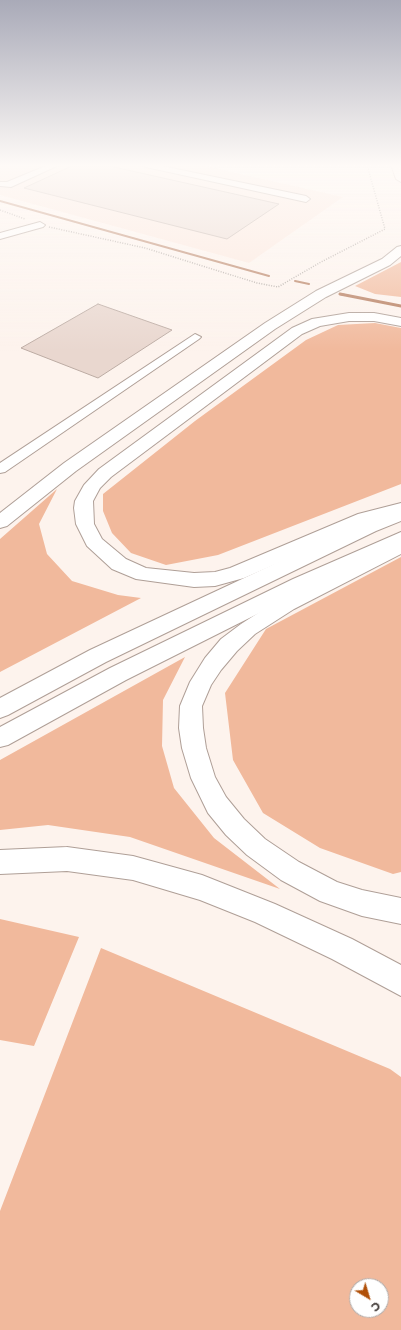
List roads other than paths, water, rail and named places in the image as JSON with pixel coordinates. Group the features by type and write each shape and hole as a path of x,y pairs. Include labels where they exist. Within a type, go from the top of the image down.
{"main road":[{"path":"0,522 70,467 270,326 321,294 386,262 401,250"},
{"path":"401,322 374,317 339,318 317,322 294,334 105,473 90,490 84,501 83,508 85,524 94,542 119,564 130,570 151,576 194,580 215,579 237,573 365,518 401,509"},
{"path":"0,709 98,656 369,527 401,514"},
{"path":"0,738 118,674 300,584 401,538"},
{"path":"401,546 266,616 234,641 213,664 201,682 191,706 191,728 194,748 203,778 217,806 235,827 256,847 290,871 330,892 362,903 401,911"},
{"path":"0,862 67,859 133,868 202,888 272,916 342,949 401,981"}],"street":[{"path":"0,236 32,227"},
{"path":"0,469 196,337"}],"waterway":[{"path":"93,227 269,276"},
{"path":"295,281 309,284"},
{"path":"345,295 340,294 401,306"}]}
